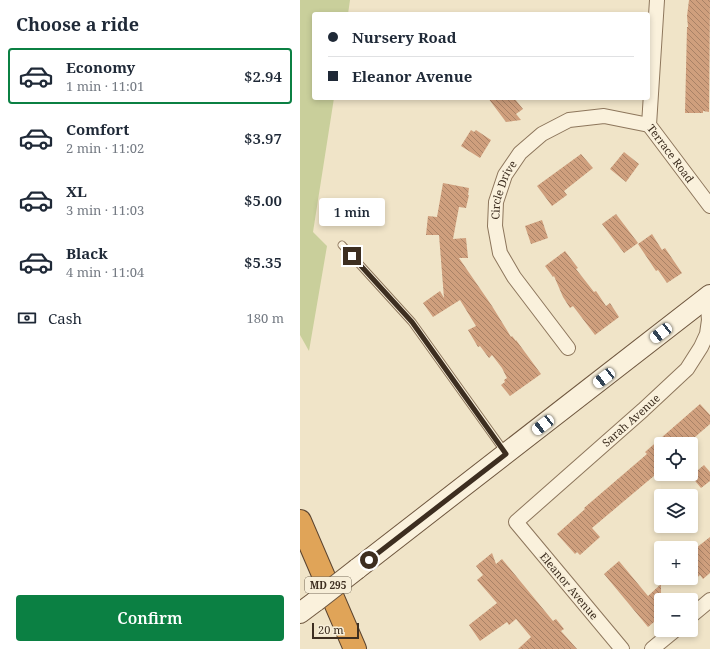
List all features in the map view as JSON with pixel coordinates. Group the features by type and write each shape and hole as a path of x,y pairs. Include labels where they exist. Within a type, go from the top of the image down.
{"highway":[{"name":"MD 295","path":"300,521 355,649"}],"main road":[{"path":"300,613 708,296"}],"street":[{"name":"Terrace Road","path":"650,94 656,0"},
{"name":"Terrace Road","path":"650,100 648,125 710,206"},
{"name":"Circle Drive","path":"568,348 514,277 500,253 495,226 496,202 505,176 520,152 542,134 569,120 604,116 648,125"},
{"name":"Sarah Avenue","path":"516,522 643,410 687,369 701,347 707,334 709,320 708,296"},
{"name":"Eleanor Avenue","path":"516,522 622,649"},
{"path":"698,610 710,600"},
{"path":"652,649 667,637"}],"lane":[{"path":"342,245 412,322 506,454"}],"green space":[{"path":"300,0 350,0 348,12 312,12 312,100 334,100 313,232 327,246 309,351 300,335"}],"building":[{"path":"689,0 710,0 709,112 703,111 703,113 685,113 688,27 687,16"},
{"path":"490,100 516,100 523,109 516,114 521,120 506,122"},
{"path":"471,130 474,132 476,130 491,140 480,158 461,146"},
{"path":"624,152 639,164 626,182 610,169"},
{"path":"581,154 593,168 564,191 567,195 552,206 537,186"},
{"path":"443,183 469,188 466,208 459,207 453,239 466,238 468,258 459,258 511,337 512,336 516,340 541,374 510,396 501,385 507,378 502,368 492,355 489,358 480,346 478,347 468,330 476,326 460,300 433,317 423,303 440,291 444,298 439,235 426,235 428,216 437,217"},
{"path":"616,214 638,243 624,253 602,224"},
{"path":"542,220 548,238 531,244 525,226"},
{"path":"652,234 662,250 665,248 682,273 667,283 658,270 656,271 638,244"},
{"path":"565,251 578,268 576,269 594,292 596,291 606,306 610,303 619,317 595,335 573,306 570,308 563,297 554,276 553,277 545,266"},
{"path":"700,404 710,415 710,424 695,437 662,437"},
{"path":"654,444 654,476 592,528 600,537 580,555 577,552 575,554 557,534 585,509 584,508 647,454 645,452"},
{"path":"704,465 710,472 710,481 701,488 695,481 698,481 698,470"},
{"path":"710,537 710,573 703,579 700,575 698,577 698,546"},
{"path":"492,553 496,564 502,559 553,621 556,619 564,629 561,631 577,649 518,649 531,637 516,619 509,625 507,622 480,641 469,625 497,603 477,580 483,575 476,566"},
{"path":"619,561 648,596 661,585 661,593 654,593 654,622 648,627 604,574"}],"route":[{"path":"352,256 412,322 506,454 369,560"}]}
